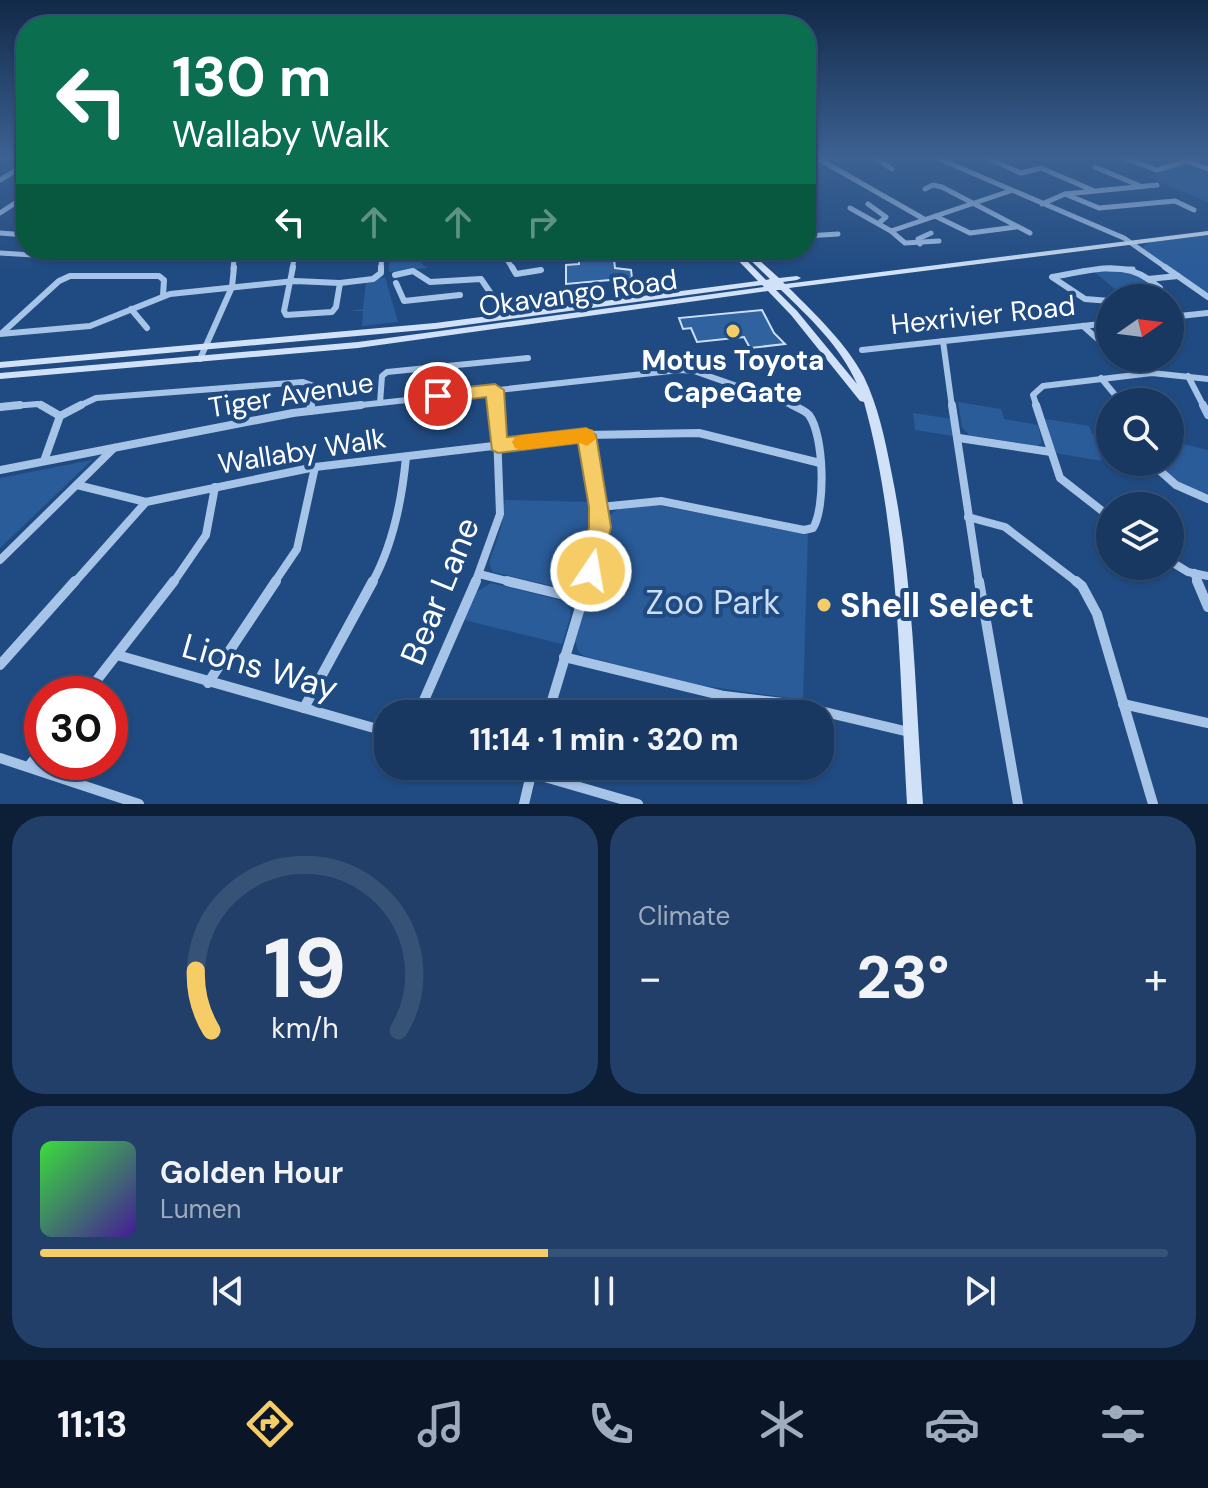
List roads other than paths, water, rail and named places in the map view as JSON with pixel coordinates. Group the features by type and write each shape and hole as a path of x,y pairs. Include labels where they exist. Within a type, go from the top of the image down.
{"main road":[{"name":"Okavango Road","path":"0,365 435,326 1208,232"},
{"path":"744,260 775,285"},
{"path":"753,260 867,404 878,431 890,477 915,804"},
{"name":"Okavango Road","path":"0,376 358,345 775,285"}],"street":[{"path":"883,196 924,219"},
{"path":"959,196 1030,233"},
{"path":"891,231 996,196"},
{"path":"1021,196 1131,242 1208,297"},
{"path":"1042,204 1062,196"},
{"path":"1069,196 1099,208 1177,201 1194,210"},
{"path":"0,213 16,202"},
{"path":"868,204 886,217 880,222"},
{"path":"0,206 10,206"},
{"path":"850,208 880,222 891,231 891,235 905,244 939,241"},
{"path":"935,216 970,233 1018,227"},
{"path":"920,244 918,239 931,233"},
{"path":"816,235 838,234"},
{"path":"200,359 232,287 234,260"},
{"path":"294,260 284,313 291,316 334,310 340,283"},
{"path":"379,276 381,260"},
{"path":"507,260 516,274 541,270"},
{"path":"1096,300 1085,299 1052,277 1122,267 1134,269 1155,284"},
{"path":"1,334 90,326 163,296 289,281 340,283 379,276 418,274 428,282 437,283 481,279 498,304"},
{"path":"1,334 59,281 70,276 159,276 164,280 163,296"},
{"path":"1148,279 1178,276"},
{"path":"396,283 404,301 460,295"},
{"path":"437,283 439,298"},
{"path":"131,309 147,328"},
{"path":"1184,316 1208,313"},
{"name":"Hexrivier Road","path":"862,350 1096,325"},
{"path":"1083,326 1096,338"},
{"path":"943,341 968,517 1018,804"},
{"path":"380,403 382,376 387,372 528,358"},
{"name":"Tiger Avenue","path":"0,470 310,411 686,370 805,412 814,424 820,463"},
{"path":"1096,506 1061,480 1033,395 1035,390 1043,386 1136,374 1208,379"},
{"path":"1188,376 1208,415"},
{"path":"1101,378 1109,388"},
{"path":"44,461 60,416 79,403 96,398 303,382 314,386 310,411"},
{"name":"Bear Lane","path":"424,700 479,574 500,514 495,390"},
{"path":"0,407 38,404 60,416"},
{"name":"Wallaby Walk","path":"77,485 146,502 315,467 586,435 690,431 820,463"},
{"path":"552,700 597,549 600,507 586,435"},
{"path":"959,438 1051,452"},
{"path":"0,560 115,447"},
{"path":"304,708 382,565 403,493 406,457"},
{"path":"600,507 661,501 809,529 816,526 820,519 820,463"},
{"path":"208,683 297,549 315,467"},
{"path":"1163,476 1179,487 1208,499"},
{"path":"100,676 199,549 206,535 215,487"},
{"path":"0,665 146,502"},
{"path":"968,517 1015,532 1088,593 1097,614 1153,804"},
{"path":"1184,568 1208,576"},
{"path":"1194,573 1208,607"},
{"path":"479,574 581,599"},
{"name":"Lions Way","path":"117,655 374,728"},
{"path":"564,657 724,696 791,704 909,732"},
{"path":"1123,704 1208,723"},
{"path":"0,758 24,765"},
{"path":"68,780 136,804"},
{"path":"524,804 530,780"},
{"path":"563,780 638,804"}],"place":[{"name":"Motus Toyota CapeGate","path":"733,331"},
{"name":"Shell Select","path":"824,605"}],"park label":[{"name":"Zoo Park","path":"713,602"}]}
